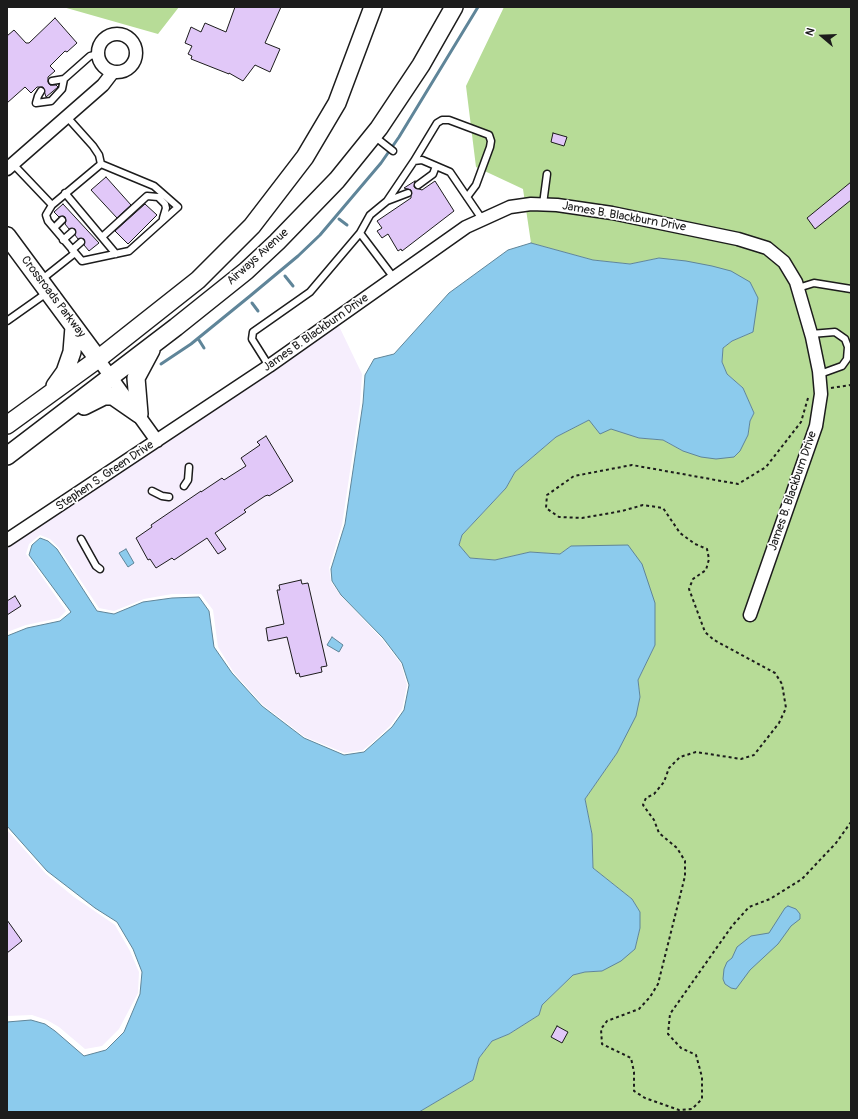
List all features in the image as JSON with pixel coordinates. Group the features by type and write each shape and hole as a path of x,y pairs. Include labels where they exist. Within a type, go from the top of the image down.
{"main road":[{"name":"Airways Avenue","path":"7,425 98,359 198,280 248,231 305,157 337,103 373,7"},
{"name":"Airways Avenue","path":"7,456 246,271 277,242 337,180 373,135 421,65 454,7"},
{"name":"Crossroads Parkway","path":"7,236 98,359"},
{"path":"49,394 65,372 72,352 74,327 101,341 126,337"},
{"path":"139,414 136,378 157,341"},
{"path":"49,423 104,396 113,396 139,414"}],"street":[{"path":"114,34 125,36 133,43 136,55 132,66 126,70 113,72 101,64 98,54 99,46 103,40 114,34"},
{"path":"10,166 67,117 103,84 113,72"},
{"name":"James B. Blackburn Drive","path":"158,441 269,366 466,227 510,207 543,204 612,213 738,239 767,248 784,262 798,288 811,334 820,374 821,389 816,426 750,615"},
{"name":"Stephen S. Green Drive","path":"7,540 158,441 112,376 98,359"}],"lane":[{"path":"52,81 64,79 90,56 98,54"},
{"path":"41,91 36,103 45,103 58,96 62,89 64,79"},
{"path":"67,117 93,146 99,155 101,164"},
{"path":"269,366 252,339 253,332 310,292 360,233 370,215 387,201 437,123 442,120 449,120 489,135 491,141 476,185 467,197"},
{"path":"373,135 393,151"},
{"path":"414,161 422,160 450,172 482,219"},
{"path":"101,164 154,186 178,206 129,251 82,261 48,221 46,215 52,205 101,164"},
{"path":"10,166 52,205"},
{"path":"418,186 433,174 436,166"},
{"path":"543,204 547,174"},
{"path":"65,193 77,207 84,221 93,231 102,237 116,254"},
{"path":"387,201 408,193"},
{"path":"102,237 147,196 152,195 158,197 165,204 165,213 160,223"},
{"path":"71,212 77,207"},
{"path":"54,228 62,220"},
{"path":"63,240 72,232"},
{"path":"360,233 394,278"},
{"path":"7,321 45,286 81,242"},
{"path":"798,288 814,283 851,289"},
{"path":"811,334 835,332 845,339 848,347 847,359 842,366 820,374"},
{"path":"184,486 188,480 189,467"},
{"path":"152,491 162,496 169,496"},
{"path":"81,539 96,566 100,568"}],"path":[{"path":"851,385 810,392 801,422 766,467 738,484 632,465 574,476 547,495 546,508 559,517 582,518 622,511 643,505 663,508 680,533 695,544 706,549 709,559 706,570 692,579 689,589 705,632 714,640 775,673 782,684 786,708 779,723 754,755 741,759 696,752 680,757 670,768 664,782 654,794 646,798 643,805 654,820 658,833 677,848 685,861 685,876 658,984 650,997 639,1009 607,1021 601,1029 602,1044 631,1058 634,1072 634,1091 645,1098 679,1110 692,1109 702,1099 702,1077 696,1055 681,1048 668,1034 670,1014 732,926 749,907 770,899 802,879 836,843 851,822"}],"shaded area":[{"path":"337,322 362,374 360,404 342,525 329,568 331,582 341,596 382,639 401,664 407,685 402,709 390,726 363,750 345,753 305,737 263,705 234,673 218,647 213,610 201,594 172,594 144,599 114,611 99,608 59,548 50,539 40,535 29,544 26,554 66,611 59,618 26,625 7,632 7,540"},
{"path":"7,830 46,874 74,897 115,925 130,951 139,972 138,993 119,1029 102,1046 85,1049 59,1027 47,1020 32,1015 7,1016"}],"green space":[{"path":"63,7 179,7 158,34"},
{"path":"504,7 851,7 851,1112 419,1112 473,1080 479,1058 492,1041 509,1034 539,1015 542,1005 573,975 585,972 602,971 635,949 640,928 640,912 632,899 593,868 592,834 585,799 617,753 623,740 640,697 638,680 655,645 571,546 560,554 530,552 495,560 470,558 459,546 462,535 506,488 515,472 556,437 589,420 639,438 663,440 683,451 748,435 750,421 754,413 743,388 727,374 722,362 723,348 732,341 753,332 659,258 630,264 593,260 531,243 523,189 476,167 466,86"}],"water":[{"path":"531,243 593,260 630,264 659,258 712,266 731,271 750,282 758,298 753,332 732,341 723,348 722,362 727,374 743,388 754,413 750,421 748,435 740,451 734,457 716,459 701,457 683,451 663,440 639,438 611,429 600,434 589,420 556,437 515,472 506,488 462,535 459,545 470,558 495,560 530,552 560,554 571,546 628,545 642,564 655,603 655,645 638,680 640,697 636,716 617,753 585,799 592,834 593,868 632,899 640,912 640,928 635,949 621,961 602,971 585,972 573,975 542,1005 539,1015 509,1034 492,1041 479,1058 473,1080 419,1112 7,1112 7,1022 31,1020 45,1024 84,1056 106,1050 124,1032 140,994 142,972 133,949 117,922 95,908 47,871 7,826 7,636 27,628 60,621 71,612 29,555 32,545 40,538 48,541 57,549 97,611 114,614 143,602 172,598 199,597 209,611 214,647 232,673 262,706 304,738 344,755 364,752 392,727 404,710 409,685 402,663 383,638 341,595 332,581 331,569 345,524 363,403 365,375 374,359 394,354 449,293 508,250"},
{"path":"126,549 134,563 128,567 119,553"},
{"path":"332,637 343,645 339,652 327,645"},
{"path":"788,906 796,909 800,914 800,919 791,926 778,944 750,970 736,989 725,984 723,979 724,969 727,962 732,958 737,947 751,936 769,933 785,908"}],"building":[{"path":"235,7 281,7 265,43 280,49 270,72 255,65 243,81 229,73 191,59 192,56 188,54 192,46 185,43 191,27 201,32 205,23 226,32"},
{"path":"55,18 77,43 67,52 65,51 50,66 55,71 48,77 48,82 50,85 56,85 58,87 46,97 43,87 37,87 31,93 25,87 7,103 7,36 14,30 26,43 29,43"},
{"path":"553,133 567,137 564,146 551,142"},
{"path":"106,177 131,205 117,218 91,190"},
{"path":"415,181 414,187 422,190 435,181 454,211 402,251 401,249 398,251 388,234 382,238 377,231 382,228 377,221 411,198 411,190 404,188"},
{"path":"851,182 851,200 815,229 807,218"},
{"path":"63,204 99,243 89,251 84,245 84,239 78,239 75,235 75,229 69,229 65,224 65,217 59,217 54,212"},
{"path":"145,204 157,215 128,244 115,231"},
{"path":"266,436 293,481 269,496 265,496 244,510 246,512 215,533 226,549 218,554 207,538 174,560 172,558 156,568 150,559 148,560 136,538 152,527 151,525 201,491 222,478 224,480 246,466 241,458 260,445 257,442"},
{"path":"301,580 302,584 308,583 327,666 321,667 322,672 300,677 299,673 296,674 287,637 268,641 266,628 284,624 277,590 280,590 279,585"},
{"path":"15,596 21,606 7,615 7,601"},
{"path":"7,920 22,941 7,953"},
{"path":"557,1026 568,1032 562,1043 551,1037"}],"waterway":[{"path":"161,364 191,344 298,256 320,235 381,163 399,137 478,7"},
{"path":"339,219 347,225"},
{"path":"285,276 293,286"},
{"path":"252,303 258,311"},
{"path":"199,340 204,348"}]}
